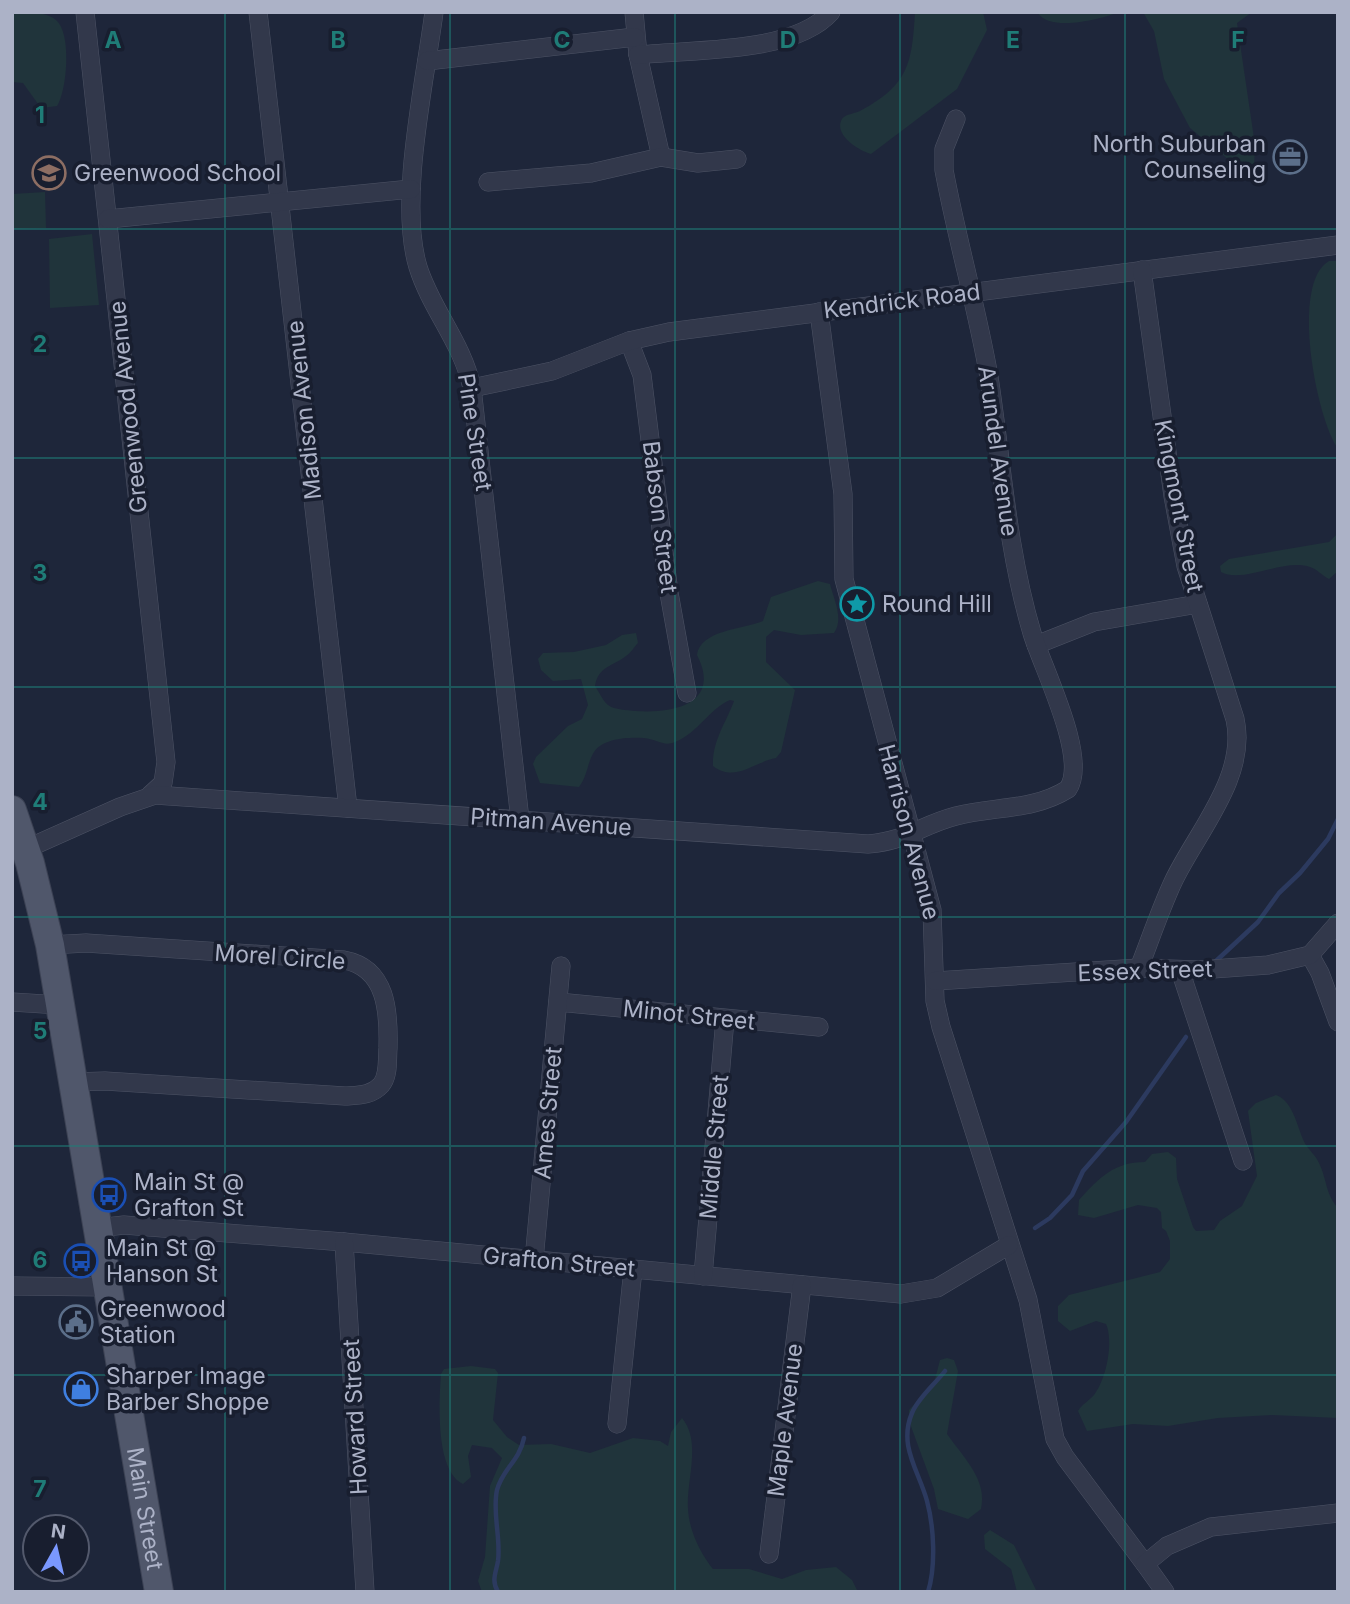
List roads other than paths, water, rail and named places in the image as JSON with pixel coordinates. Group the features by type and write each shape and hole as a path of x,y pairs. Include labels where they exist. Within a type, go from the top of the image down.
{"main road":[{"name":"Main Street","path":"12,810 26,849 50,945 159,1592"}],"street":[{"name":"Greenwood Avenue","path":"85,12 166,762 164,780 150,795"},
{"name":"Madison Avenue","path":"258,12 348,808"},
{"name":"Pine Street","path":"434,12 411,189 417,264 465,363 472,388 520,820"},
{"path":"634,12 637,46 661,157"},
{"path":"428,61 637,46 792,39 820,25 831,12"},
{"name":"Arundel Avenue","path":"956,119 945,144 944,170 973,292 989,380 1010,536 1036,645 1063,720 1072,758 1072,782"},
{"path":"488,182 591,173 661,157 698,163 737,159"},
{"path":"108,219 411,189"},
{"name":"Kendrick Road","path":"472,388 552,371 629,341 669,332 1338,245"},
{"name":"Kingmont Street","path":"1139,968 1174,881 1228,778 1237,748 1237,725 1186,566 1173,496 1142,270"},
{"name":"Harrison Avenue","path":"819,312 843,494 844,579 934,920 937,1015 1028,1300 1055,1439 1065,1457 1164,1592"},
{"name":"Babson Street","path":"629,341 642,375 669,593 687,693"},
{"path":"1036,645 1094,622 1198,604"},
{"name":"Pitman Avenue","path":"26,849 150,795 851,844 884,843 911,836 954,816 1051,799 1068,789 1072,782"},
{"path":"1338,923 1310,956 1320,973 1338,1022"},
{"name":"Morel Circle","path":"50,945 86,943 356,962 371,972 386,1002 387,1070 381,1085 369,1093 345,1096 105,1081 73,1083"},
{"name":"Essex Street","path":"935,981 1139,968 1180,970 1268,965 1310,956"},
{"name":"Ames Street","path":"534,1260 562,966"},
{"path":"1180,970 1243,1161"},
{"path":"12,1002 60,1005"},
{"name":"Minot Street","path":"558,1002 819,1027"},
{"name":"Middle Street","path":"703,1276 725,1019"},
{"name":"Grafton Street","path":"97,1228 124,1226 344,1242 901,1294 922,1293 937,1288 1009,1245"},
{"name":"Howard Street","path":"344,1242 365,1592"},
{"path":"617,1424 633,1269"},
{"name":"Maple Avenue","path":"769,1554 802,1285"},
{"path":"12,1286 107,1287"},
{"path":"1145,1564 1167,1546 1211,1527 1338,1513"}],"waterway":[{"path":"1216,961 1258,922 1279,893 1300,873 1328,839 1338,819"},
{"path":"1035,1228 1050,1218 1072,1195 1083,1171 1126,1122 1186,1037"},
{"path":"928,1592 933,1559 931,1523 907,1436 915,1407 945,1371"},
{"path":"498,1592 494,1580 499,1552 495,1507 497,1490 519,1453 524,1438"}],"place":[{"name":"North Suburban Counseling","path":"1290,157"},
{"name":"Greenwood School","path":"49,173"},
{"name":"Round Hill","path":"857,604"},
{"name":"Main St @ Grafton St","path":"109,1195"},
{"name":"Main St @ Hanson St","path":"81,1261"},
{"name":"Greenwood Station","path":"76,1322"},
{"name":"Sharper Image Barber Shoppe","path":"81,1389"}]}
